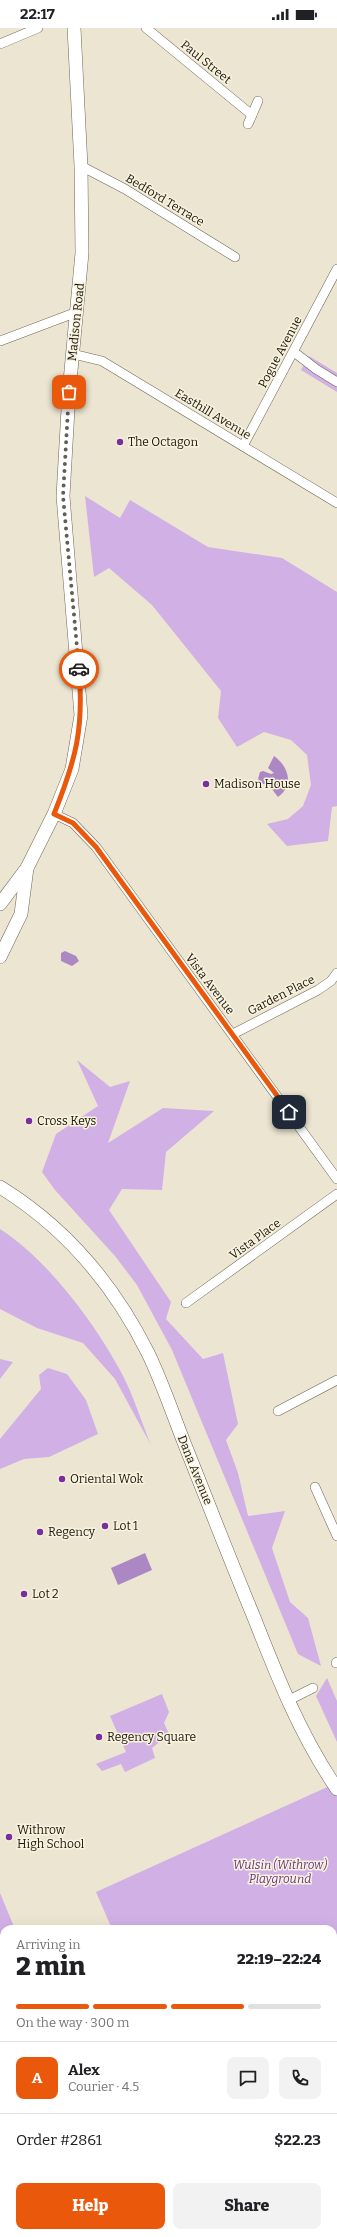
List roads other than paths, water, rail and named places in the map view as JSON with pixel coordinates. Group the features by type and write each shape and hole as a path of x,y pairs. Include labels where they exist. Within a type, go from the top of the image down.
{"main road":[{"name":"Madison Road","path":"0,904 27,868 54,814 72,769 81,715 63,496 64,456 82,253 81,166 74,28"},
{"name":"Madison Road","path":"0,957 21,914 27,868"},
{"name":"Dana Avenue","path":"0,1187 41,1215 64,1235 83,1255 109,1288 148,1354 287,1701 316,1757 337,1789"}],"street":[{"path":"0,44 38,28"},
{"name":"Paul Street","path":"146,28 252,115"},
{"path":"248,124 258,101"},
{"name":"Bedford Terrace","path":"81,166 125,189 235,257"},
{"name":"Pogue Avenue","path":"243,446 337,269"},
{"path":"0,341 77,312"},
{"path":"294,352 316,370 337,382"},
{"name":"Easthill Avenue","path":"73,354 102,361 337,503"},
{"name":"Vista Avenue","path":"54,814 73,823 81,829 233,1034 337,1179"},
{"name":"Garden Place","path":"233,1034 318,990 331,981 337,973"},
{"name":"Vista Place","path":"186,1303 337,1194"},
{"path":"278,1411 337,1380"},
{"path":"315,1486 337,1536"},
{"path":"287,1701 313,1688"}],"place":[{"name":"The Octagon","path":"120,442"},
{"name":"Madison House","path":"206,784"},
{"name":"Cross Keys","path":"29,1121"},
{"name":"Oriental Wok","path":"62,1479"},
{"name":"Lot 1","path":"105,1526"},
{"name":"Regency","path":"40,1532"},
{"name":"Lot 2","path":"24,1594"},
{"name":"Regency Square","path":"99,1737"},
{"name":"Withrow High School","path":"9,1837"}],"park label":[{"name":"Wulsin (Withrow) Playground","path":"280,1872"}]}
